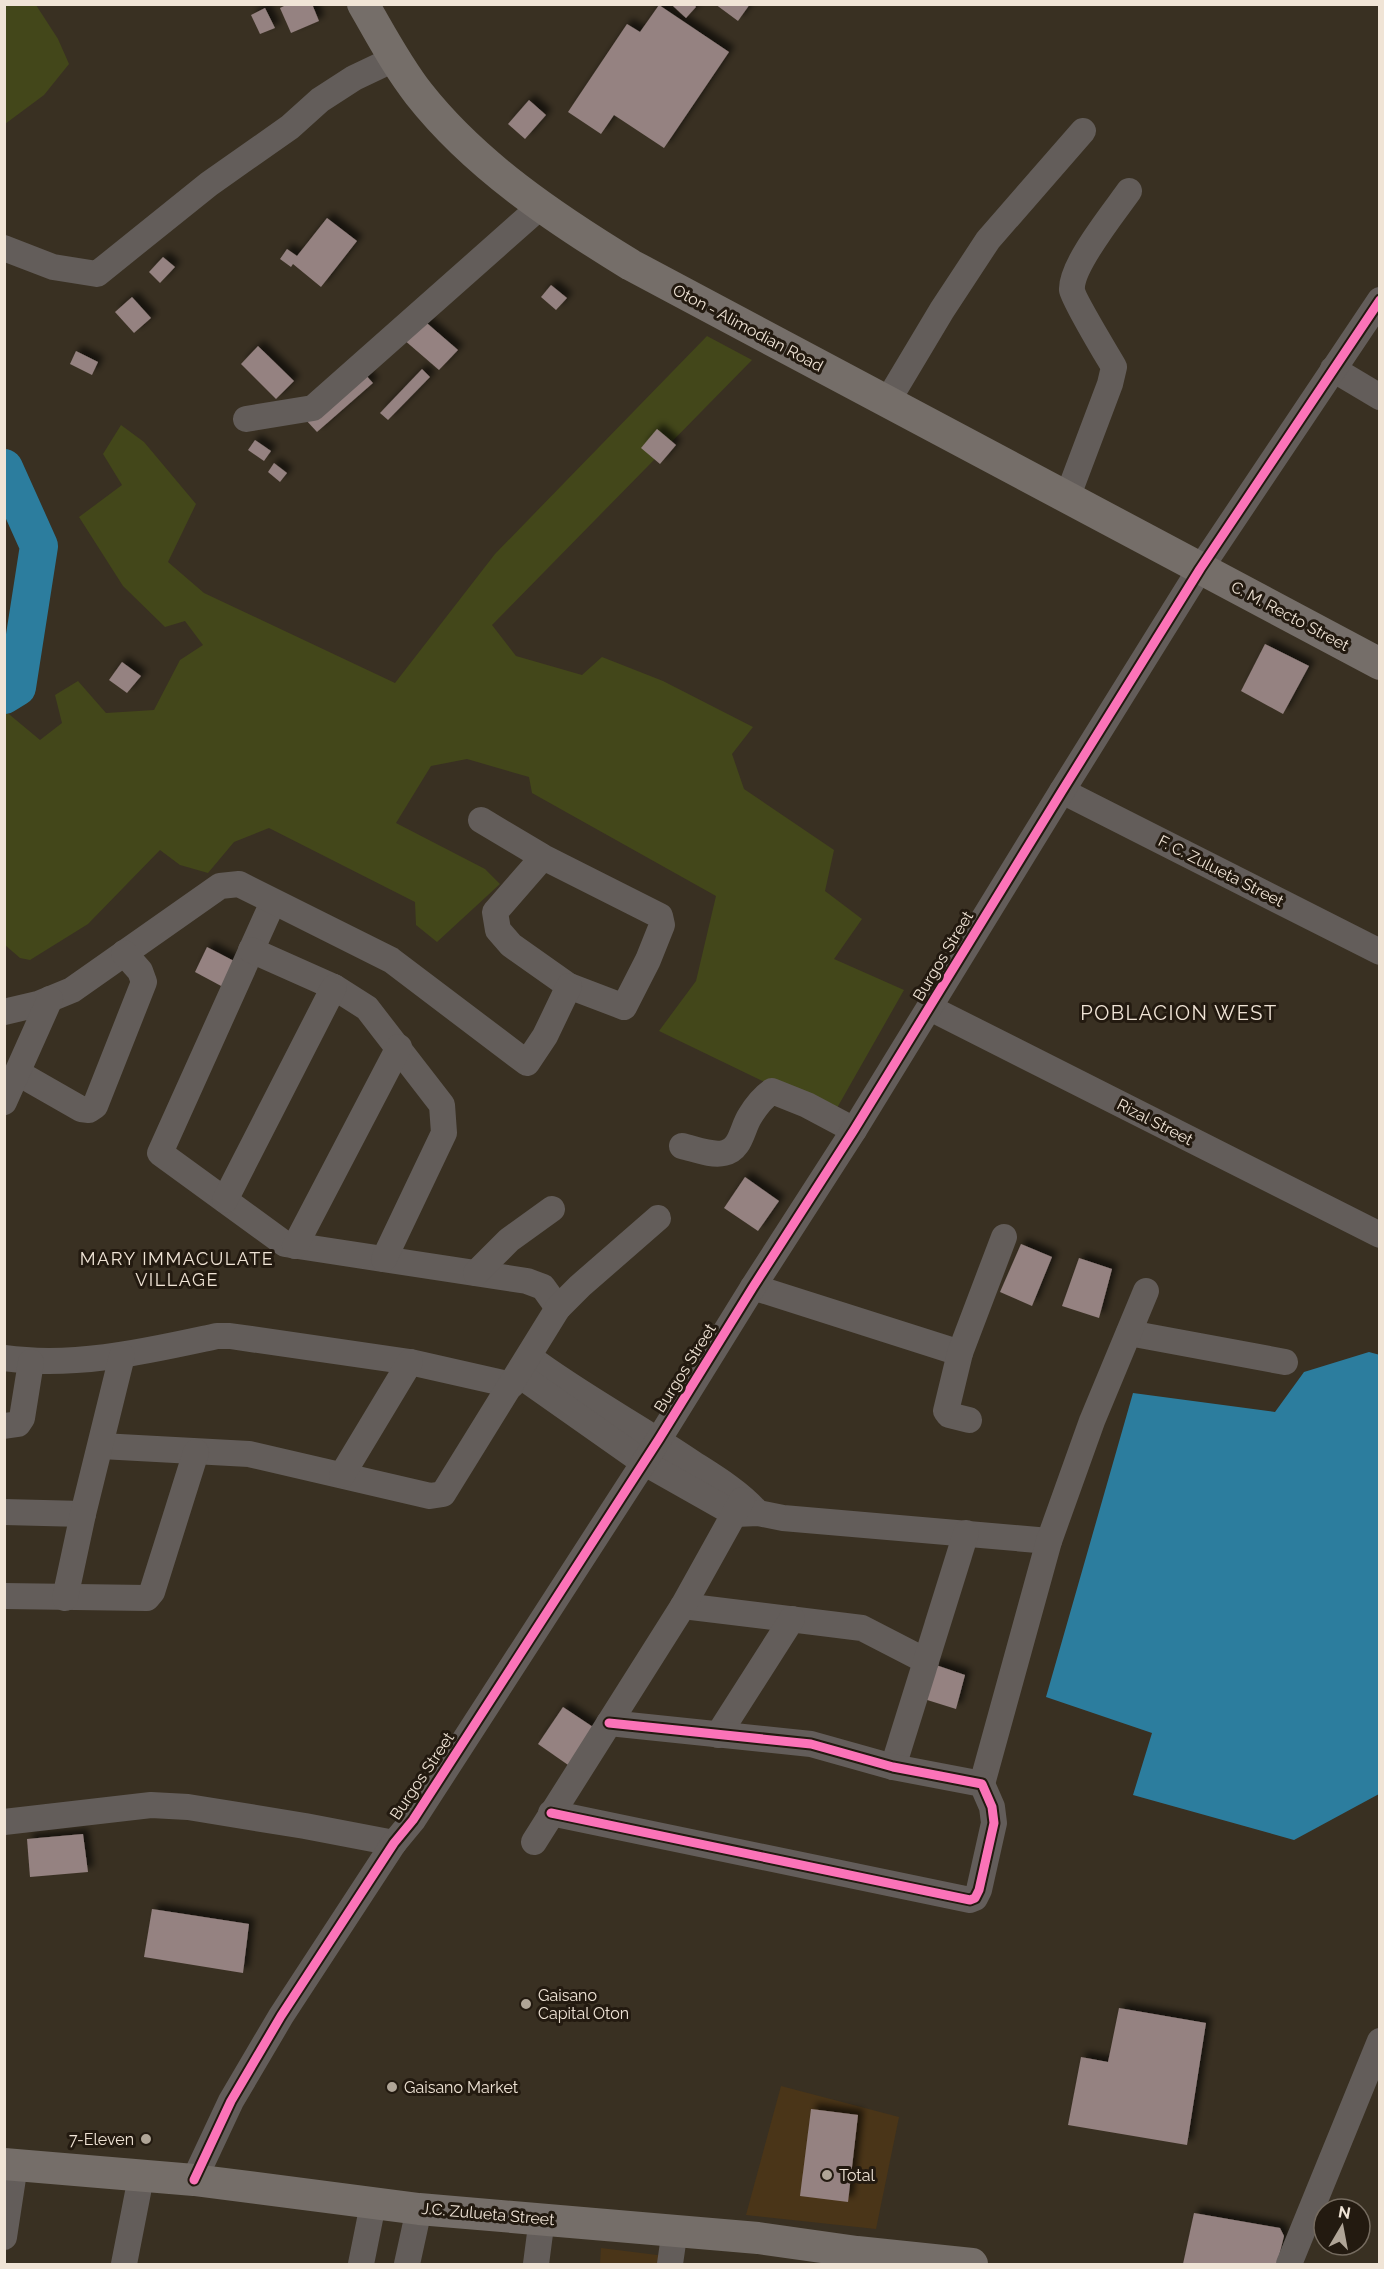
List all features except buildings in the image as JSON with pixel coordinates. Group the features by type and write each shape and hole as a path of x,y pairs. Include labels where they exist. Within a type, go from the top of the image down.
{"main road":[{"name":"Oton - Alimodian Road","path":"363,4 394,59 419,95 463,143 565,225 631,265 1200,569"},
{"name":"C. M. Recto Street","path":"1200,569 1380,664"},
{"name":"J.C. Zulueta Street","path":"10,2164 194,2181 419,2209 675,2229 758,2238 910,2261 972,2265"}],"street":[{"path":"4,248 53,267 97,274 209,184 290,128 320,100 354,78 394,59"},
{"path":"887,402 942,310 988,240 1083,131"},
{"path":"1067,498 1110,384 1114,367 1072,291 1075,275 1085,254 1129,191"},
{"path":"246,419 313,408 541,206"},
{"name":"Burgos Street","path":"194,2181 231,2101 270,2035 394,1843 413,1820 659,1439 930,1008 1200,569 1380,300"},
{"path":"1334,369 1380,397"},
{"name":"F. C. Zulueta Street","path":"1062,790 1380,952"},
{"path":"481,820 543,857 660,916 662,925 648,960 624,1007 569,986 511,945 498,930 495,912 543,857"},
{"path":"4,1012 38,1004 72,990 220,886 239,884 391,960 527,1063 545,1036 569,986"},
{"path":"273,902 160,1153 285,1244 527,1281 543,1287 558,1308"},
{"path":"251,950 334,987 367,1008 442,1105 444,1133 384,1259"},
{"path":"18,1073 81,1109 89,1110 95,1106 144,982 140,971 124,953"},
{"path":"225,1200 334,987"},
{"path":"4,1102 50,999"},
{"name":"Rizal Street","path":"930,1008 1380,1235"},
{"path":"295,1246 399,1047"},
{"path":"682,1146 713,1153 724,1153 734,1149 740,1141 749,1117 764,1096 771,1091 807,1105 854,1130"},
{"path":"476,1273 509,1240 552,1209"},
{"path":"101,1446 249,1454 430,1496 443,1494 558,1308 658,1218"},
{"path":"969,1420 949,1415 946,1411 960,1353 1004,1238"},
{"path":"753,1287 960,1353"},
{"path":"551,1813 970,1900 975,1898 979,1890 994,1823 992,1808 981,1784 1049,1541 1092,1420 1146,1291"},
{"path":"1129,1333 1285,1362"},
{"path":"4,1358 32,1362 122,1356 216,1336 230,1336 410,1362 554,1376 659,1439 746,1508"},
{"path":"65,1598 122,1356"},
{"path":"4,1426 18,1424 22,1418 32,1362"},
{"path":"342,1475 410,1362"},
{"path":"519,1372 644,1462 746,1508 794,1519 1049,1541"},
{"path":"4,1596 147,1598 152,1592 196,1452"},
{"path":"534,1842 746,1508"},
{"path":"4,1512 83,1514"},
{"path":"893,1767 966,1533"},
{"path":"684,1606 862,1628 926,1661"},
{"path":"718,1735 792,1619"},
{"path":"609,1723 811,1744 893,1767 981,1784"},
{"path":"4,1822 151,1805 188,1807 394,1843"},
{"path":"1288,2265 1380,2041"},
{"path":"4,2237 10,2164"},
{"path":"124,2265 141,2177"},
{"path":"361,2265 373,2204"},
{"path":"407,2265 419,2209"},
{"path":"536,2265 542,2218"},
{"path":"670,2265 675,2229"}],"shaded area":[{"path":"781,2086 899,2117 876,2229 746,2215"},
{"path":"601,2248 665,2256 663,2264 600,2264"}],"green space":[{"path":"5,4 36,5 58,39 69,64 44,95 5,124"},
{"path":"707,336 752,360 492,625 516,656 582,675 602,657 663,681 753,727 732,754 744,789 834,850 825,891 862,919 834,959 904,990 833,1115 659,1031 696,981 716,896 532,793 529,777 467,759 431,766 396,823 485,869 500,884 437,942 416,925 415,902 269,828 234,842 208,873 180,865 160,850 88,924 30,960 20,958 5,945 4,710 40,740 62,723 55,695 78,681 106,713 154,710 180,660 203,645 185,621 165,627 123,586 79,517 122,485 103,454 121,425 144,442 196,504 168,562 204,593 395,683 495,554"}],"water":[{"path":"1369,1352 1380,1355 1379,1794 1294,1840 1133,1795 1152,1733 1046,1697 1133,1393 1275,1412 1304,1372"}],"waterway":[{"path":"4,468 39,546 17,687 4,695"}],"cycle path":[{"path":"194,2180 231,2101 281,2016 394,1843 413,1820 659,1439 854,1130 1200,569 1380,300"},
{"path":"551,1813 970,1900 975,1898 979,1890 994,1823 992,1807 982,1784 893,1767 811,1744 609,1723"}],"place":[{"name":"Gaisano Capital Oton","path":"526,2004"},
{"name":"Gaisano Market","path":"392,2087"},
{"name":"7-Eleven","path":"146,2139"},
{"name":"Total","path":"827,2175"}],"district":[{"name":"POBLACION WEST","path":"1179,1013"},
{"name":"MARY IMMACULATE VILLAGE","path":"177,1268"}]}
